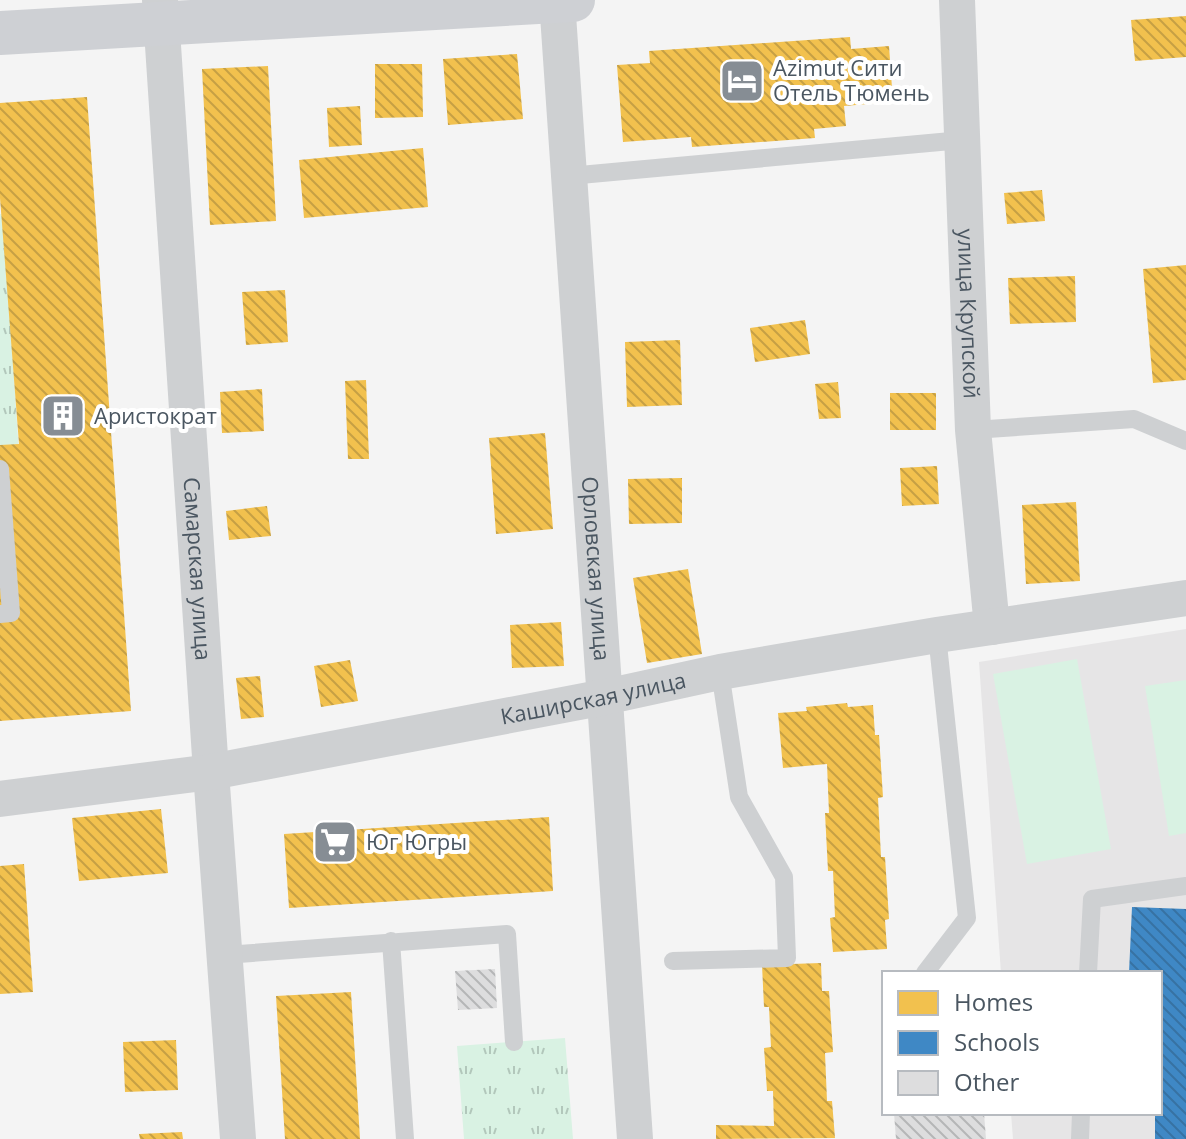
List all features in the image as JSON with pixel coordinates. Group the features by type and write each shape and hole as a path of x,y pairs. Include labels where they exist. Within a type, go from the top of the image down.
{"street":[{"name":"Орловская улица","path":"557,0 635,1139"},
{"path":"0,33 160,11 573,0"},
{"name":"улица Крупской","path":"957,0 973,430 992,627"},
{"name":"Самарская улица","path":"160,11 238,1139"},
{"name":"Каширская улица","path":"0,799 211,772 720,672 937,635 1186,598"}],"lane":[{"path":"569,176 962,140"},
{"path":"973,430 1134,419 1186,441"},
{"path":"0,469 11,613 0,614"},
{"path":"927,971 967,918 937,635"},
{"path":"673,961 787,958 784,877 739,797 720,672"},
{"path":"1088,971 1092,899 1186,886"},
{"path":"225,955 507,934 514,1042"},
{"path":"391,941 405,1139"},
{"path":"1080,1139 1081,1115"}],"shaded area":[{"path":"1186,629 1186,1139 1013,1139 1011,1115 1162,1115 1162,971 1001,971 979,662"}],"green space":[{"path":"0,214 3,214 31,631 0,633"},
{"path":"1077,659 1111,849 1027,864 993,674"},
{"path":"1186,680 1186,833 1169,836 1145,686"},
{"path":"565,1038 573,1139 464,1139 457,1046"}],"building: Homes":[{"path":"1186,16 1186,57 1135,61 1131,20"},
{"path":"850,37 851,49 889,46 893,102 844,106 846,126 814,129 815,138 692,147 691,137 623,142 617,65 650,63 649,51"},
{"path":"517,54 523,119 448,125 443,59"},
{"path":"375,64 422,64 423,117 375,118"},
{"path":"268,66 276,221 210,225 202,69"},
{"name":"Аристократ","path":"87,97 131,711 0,721 0,445 19,444 0,198 0,103"},
{"path":"360,106 362,145 329,147 327,108"},
{"path":"423,148 428,207 304,218 299,160"},
{"path":"1042,190 1045,221 1007,224 1004,193"},
{"path":"1186,265 1186,380 1153,383 1143,269"},
{"path":"1075,276 1076,322 1010,324 1008,278"},
{"path":"285,290 288,342 246,345 242,292"},
{"path":"805,320 810,354 755,362 750,328"},
{"path":"680,340 682,405 627,407 625,342"},
{"path":"366,380 369,459 348,459 345,381"},
{"path":"838,382 841,418 819,419 815,384"},
{"path":"262,389 264,431 222,433 220,392"},
{"path":"890,393 936,393 936,430 890,430"},
{"path":"545,433 553,529 496,534 489,438"},
{"path":"937,466 939,504 902,506 900,468"},
{"path":"682,478 682,523 629,524 628,479"},
{"path":"1076,502 1080,581 1026,584 1022,505"},
{"path":"267,506 271,536 229,540 226,511"},
{"path":"688,569 702,654 647,663 633,578"},
{"path":"561,622 564,666 512,668 510,625"},
{"path":"350,660 358,701 321,707 314,666"},
{"path":"260,676 264,717 241,719 236,678"},
{"path":"847,703 848,707 873,705 875,735 879,735 883,797 878,798 881,857 885,857 889,919 885,920 887,949 833,952 830,918 835,917 833,871 828,871 825,813 829,813 827,764 783,768 778,713"},
{"path":"161,809 168,873 79,881 72,818"},
{"path":"549,817 553,891 289,908 284,834"},
{"path":"24,864 33,992 0,994 0,866"},
{"path":"821,963 822,991 829,991 833,1052 825,1053 827,1101 832,1101 835,1138 716,1139 716,1125 774,1126 773,1091 767,1091 764,1048 771,1047 769,1007 764,1007 762,965"},
{"path":"351,992 360,1139 285,1139 276,996"},
{"path":"176,1040 178,1090 125,1092 123,1042"},
{"path":"182,1132 183,1139 140,1139 139,1134"}],"building: Schools":[{"path":"1132,907 1186,909 1186,1139 1155,1139 1155,1115 1162,1115 1162,971 1129,971"}],"building: Other":[{"path":"495,969 497,1008 458,1010 455,971"},
{"path":"894,1115 984,1115 986,1139 896,1139"}],"place":[{"name":"Azimut Сити Отель Тюмень","path":"742,81"},
{"name":"Аристократ","path":"63,416"},
{"name":"Юг Югры","path":"335,842"}]}
